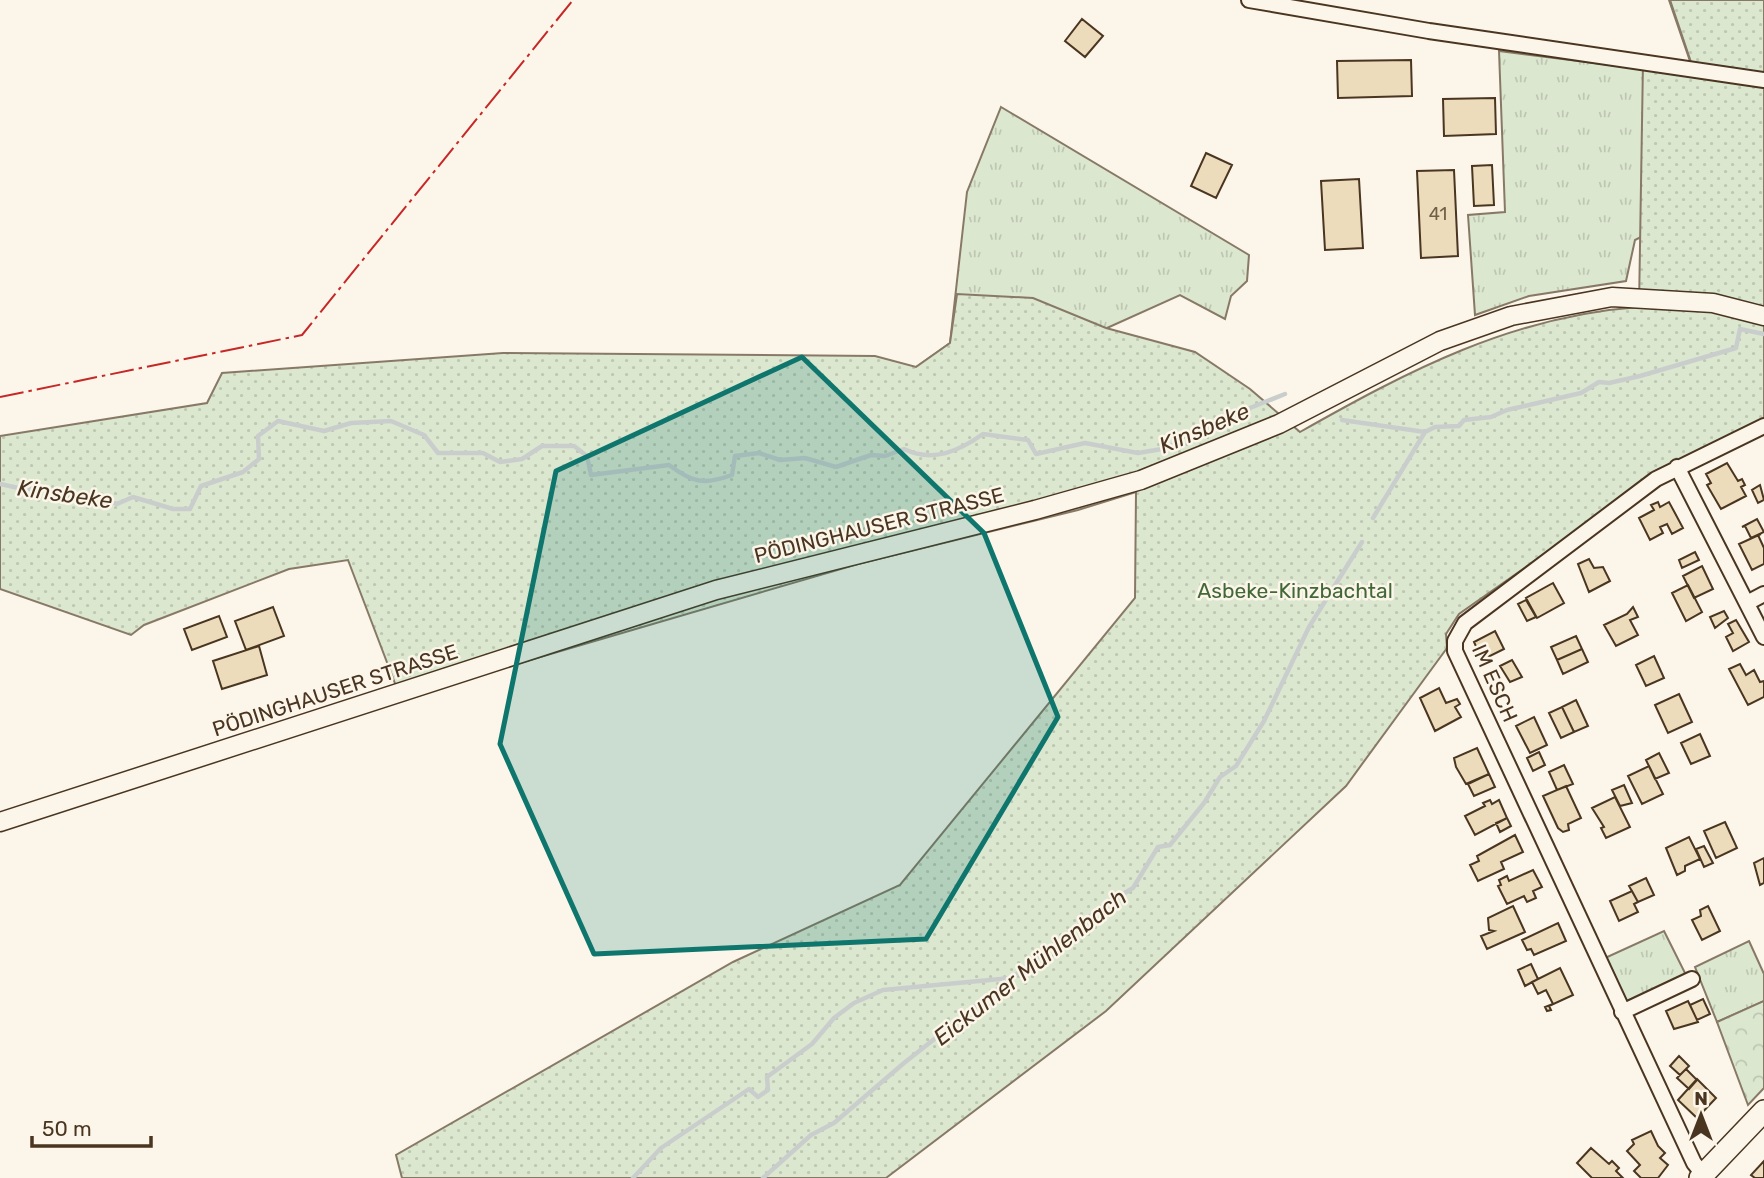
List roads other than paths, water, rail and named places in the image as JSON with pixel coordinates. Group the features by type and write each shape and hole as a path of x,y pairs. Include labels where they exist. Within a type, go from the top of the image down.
{"main road":[{"path":"1701,1176 1764,1111"}],"street":[{"path":"1250,0 1429,31 1764,80"},
{"name":"PÖDINGHAUSER STRASSE","path":"0,822 716,590 1140,480 1279,424 1440,341 1511,316 1547,307 1612,298 1713,303 1764,316"},
{"name":"IM ESCH","path":"1701,1176 1455,651 1455,641 1465,623 1676,467 1764,426"},
{"path":"1676,467 1764,637"},
{"path":"1746,603 1764,594"},
{"path":"1622,1012 1692,979"}],"waterway":[{"name":"Kinsbeke","path":"1342,420 1425,432 1435,427 1459,426 1464,420 1491,417 1507,410 1581,393 1599,382 1609,383 1640,376 1736,348 1740,329 1764,334"},
{"name":"Kinsbeke","path":"0,484 23,489 45,488 73,498 90,494 117,504 133,497 173,509 190,509 201,486 243,472 259,459 258,436 278,421 324,431 351,423 391,421 424,435 438,453 483,453 500,462 522,459 542,446 574,446 587,456 591,475 669,465 685,476 699,481 732,475 735,456 759,453 780,460 805,458 836,467 871,455 885,456 904,449 925,455 945,453 983,434 1028,440 1036,454 1085,443 1138,453 1168,448 1190,432 1285,394"},
{"name":"Eickumer Mühlenbach","path":"1373,518 1425,432"},
{"name":"Eickumer Mühlenbach","path":"763,1178 811,1135 834,1123 904,1063 1103,906 1133,888 1158,847 1170,845 1204,803 1220,777 1236,766 1264,721 1309,627 1362,542"},
{"path":"633,1178 661,1148 749,1089 758,1097 768,1090 767,1077 812,1044 834,1018 854,1003 883,990 1011,978"}],"park label":[{"name":"Asbeke-Kinzbachtal","path":"1295,590"}]}
